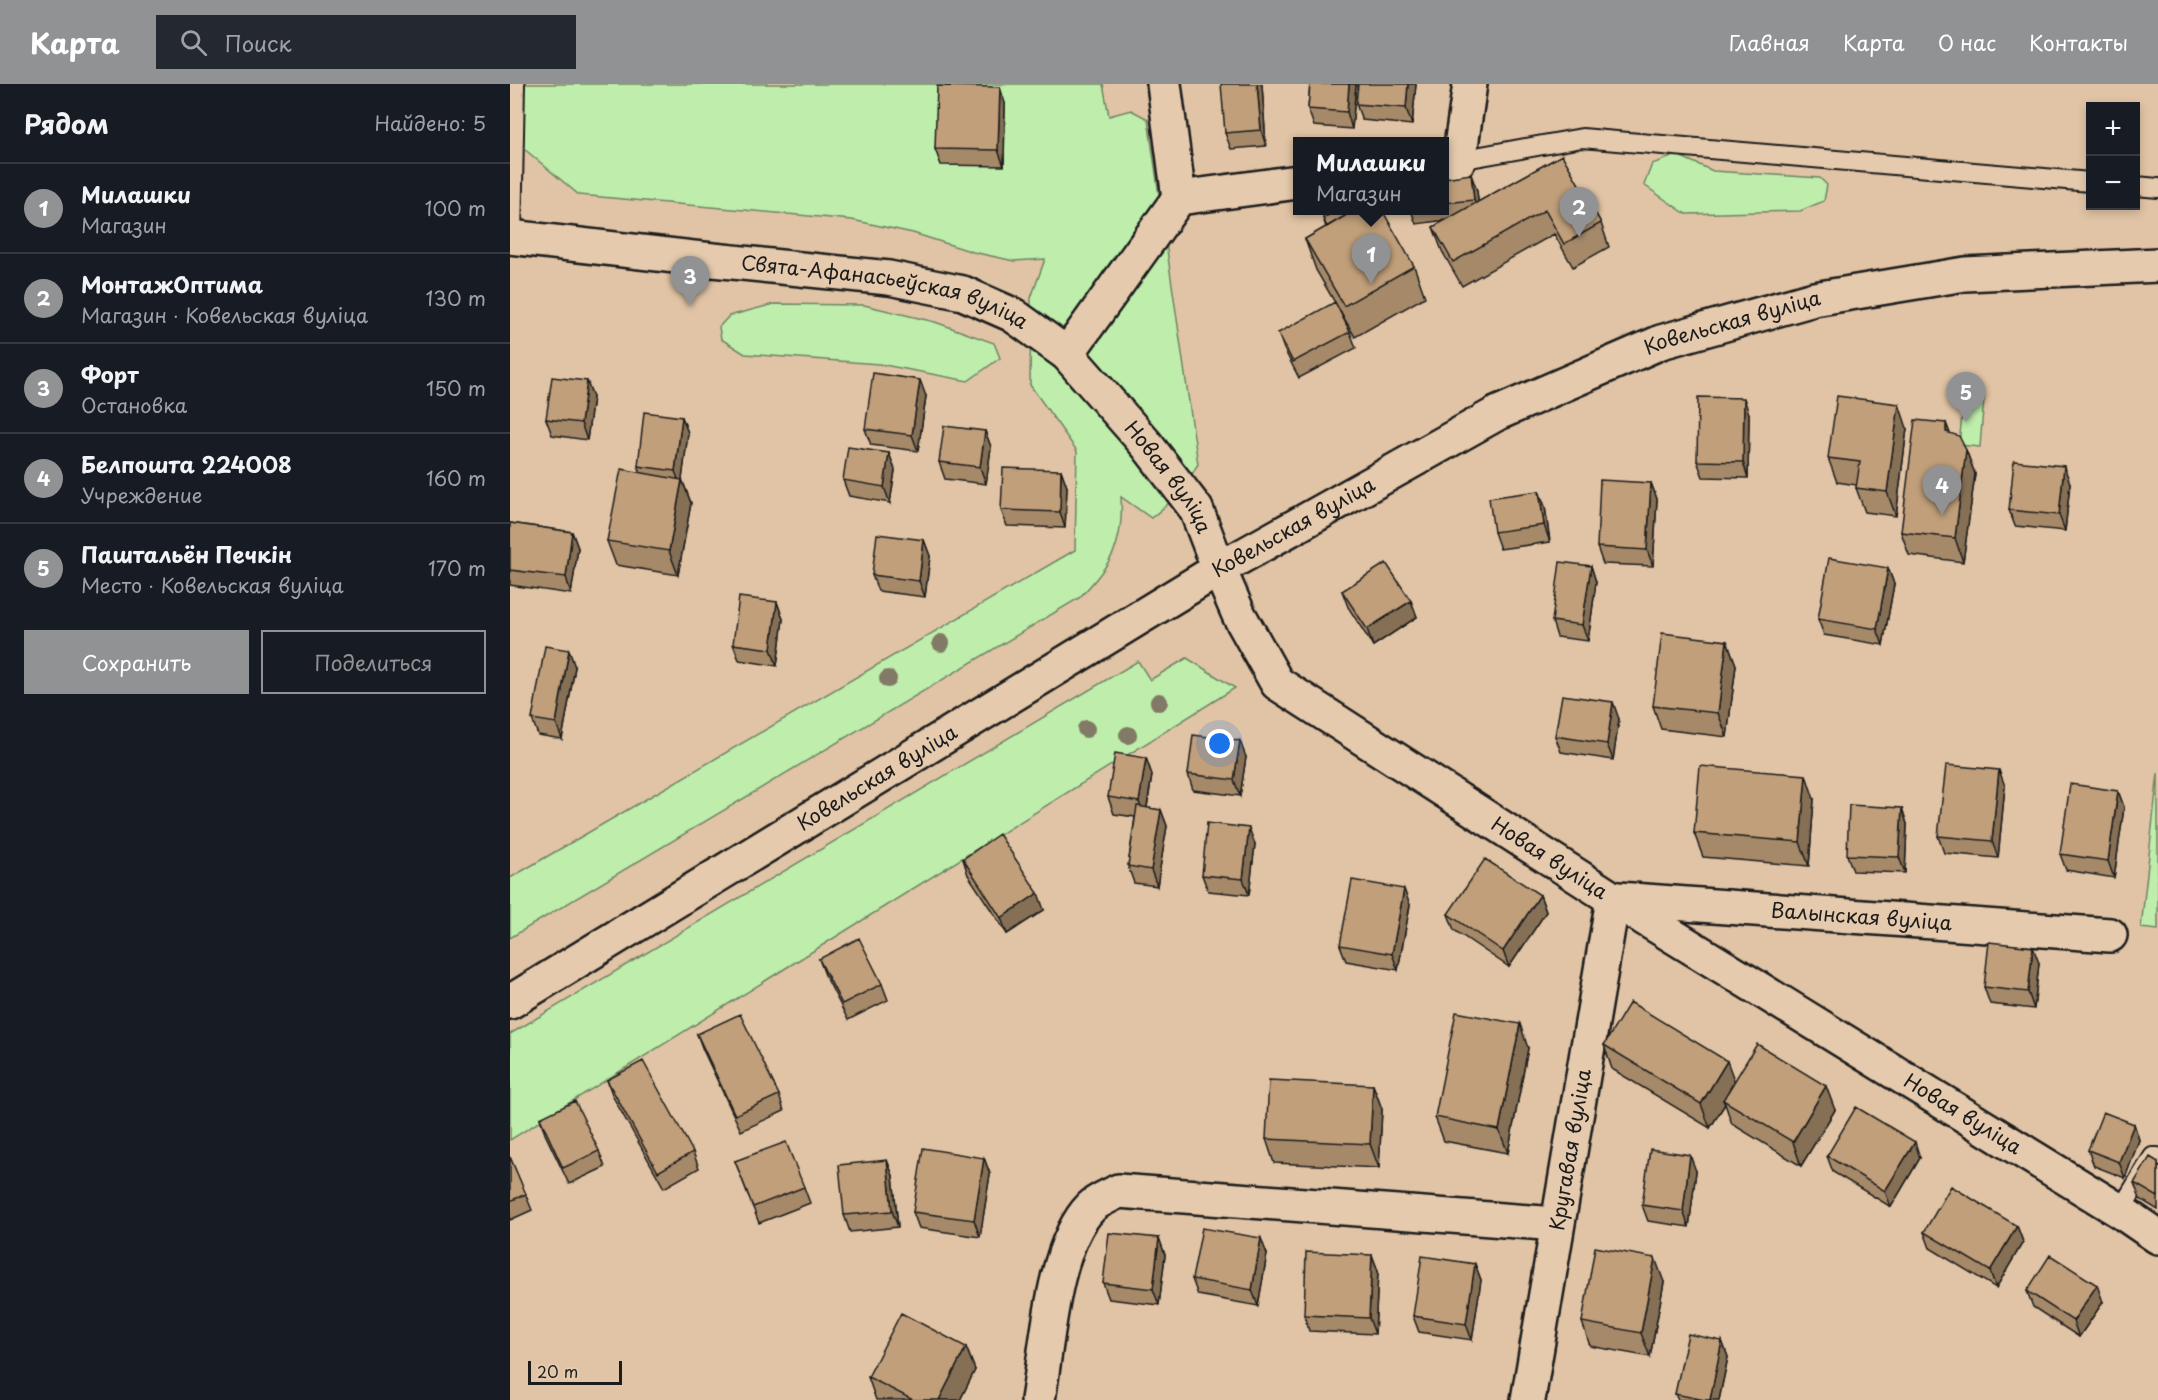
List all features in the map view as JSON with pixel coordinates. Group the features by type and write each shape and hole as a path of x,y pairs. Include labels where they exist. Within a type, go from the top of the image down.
{"street":[{"path":"1067,354 1179,198 1164,84"},
{"path":"1452,161 1470,84"},
{"path":"1179,198 1293,183"},
{"name":"Свята-Афанасьеўская вуліца","path":"511,237 889,278 963,293 1013,315 1067,354"},
{"name":"Ковельская вуліца","path":"510,1002 1219,569 1496,414 1661,342 1814,299 1965,274 2003,270 2158,265"},
{"name":"Новая вуліца","path":"1067,354 1146,444 1196,510 1239,615 1277,683 1614,899 2120,1210 2158,1237"},
{"name":"Валынская вуліца","path":"1614,899 2110,935"},
{"name":"Кругавая вуліца","path":"1528,1400 1614,899"},
{"path":"1038,1400 1059,1272 1074,1230 1092,1206 1118,1191 1557,1224"}],"lane":[{"path":"511,237 515,84"},
{"path":"1452,161 1582,138 2086,182"},
{"path":"2140,186 2158,188"},
{"path":"2120,1210 2153,1157 2158,1157"}],"green space":[{"path":"510,84 1103,84 1109,116 1131,110 1148,119 1198,464 1180,494 1151,518 1121,497 1120,528 1113,553 1099,575 1079,598 510,938 510,878 1075,550 1077,451 1030,385 1031,298 1045,259 1014,261 973,252 913,233 852,220 579,195 510,137"},
{"path":"1677,155 1713,171 1820,178 1827,185 1824,201 1800,211 1686,214 1644,185 1652,164"},
{"path":"774,304 864,305 935,322 994,343 1000,358 968,381 879,364 745,354 721,339 719,327 729,316"},
{"path":"1964,395 1984,397 1980,447 1959,445"},
{"path":"1187,658 1235,688 510,1140 510,1034 1138,661 1150,680"},
{"path":"2158,773 2158,930 2141,928"}],"building":[{"path":"1221,84 1257,84 1261,130 1225,133"},
{"path":"1310,84 1349,84 1347,112 1308,109"},
{"path":"1358,84 1408,84 1406,108 1356,104"},
{"path":"937,86 1000,87 998,150 935,149"},
{"path":"1562,155 1601,223 1564,244 1545,210 1453,262 1433,227"},
{"path":"1471,174 1474,200 1449,202 1449,177"},
{"path":"1329,215 1347,215 1327,227 1323,218"},
{"path":"1346,215 1385,215 1414,266 1344,306 1305,239"},
{"path":"1335,302 1350,332 1293,362 1278,333"},
{"path":"873,373 920,380 912,435 865,429"},
{"path":"552,377 587,381 581,423 546,419"},
{"path":"1837,396 1899,404 1887,492 1856,488 1860,462 1828,458"},
{"path":"1698,397 1744,398 1743,462 1697,461"},
{"path":"644,412 682,417 675,471 638,466"},
{"path":"1915,420 1946,423 1946,432 1959,436 1966,450 1955,538 1901,532"},
{"path":"944,426 985,431 980,467 939,462"},
{"path":"848,447 889,453 884,487 843,480"},
{"path":"2014,461 2064,466 2059,515 2009,510"},
{"path":"1003,468 1061,470 1060,512 1001,510"},
{"path":"621,469 682,480 669,551 607,541"},
{"path":"1600,480 1651,483 1647,550 1597,547"},
{"path":"1539,491 1544,525 1494,532 1489,498"},
{"path":"510,523 572,532 566,577 510,570"},
{"path":"877,534 924,540 919,581 872,575"},
{"path":"1829,558 1888,568 1877,629 1818,619"},
{"path":"1560,562 1591,566 1582,625 1552,621"},
{"path":"1386,563 1411,601 1367,629 1342,591"},
{"path":"739,597 777,602 771,649 733,644"},
{"path":"1662,633 1727,641 1718,713 1653,706"},
{"path":"545,646 569,650 556,723 532,719"},
{"path":"1562,695 1613,702 1607,744 1555,736"},
{"path":"1193,735 1240,741 1234,780 1188,774"},
{"path":"1115,753 1146,758 1139,802 1108,797"},
{"path":"1946,765 1999,770 1992,841 1938,836"},
{"path":"1700,766 1806,775 1800,842 1694,833"},
{"path":"2070,784 2118,791 2108,861 2060,854"},
{"path":"1849,805 1902,808 1899,857 1847,855"},
{"path":"1137,806 1161,810 1151,870 1128,866"},
{"path":"1207,823 1249,828 1243,879 1202,875"},
{"path":"999,834 1038,893 1001,918 963,859"},
{"path":"1485,859 1540,895 1503,951 1448,914"},
{"path":"1352,880 1404,889 1392,954 1340,945"},
{"path":"859,938 882,984 842,1004 819,959"},
{"path":"1989,942 2033,947 2028,992 1984,987"},
{"path":"1630,1002 1727,1061 1701,1104 1604,1045"},
{"path":"1456,1012 1520,1024 1499,1130 1435,1117"},
{"path":"740,1014 779,1095 735,1115 697,1034"},
{"path":"1757,1044 1826,1086 1793,1142 1723,1100"},
{"path":"643,1061 693,1152 658,1172 607,1080"},
{"path":"1269,1080 1373,1085 1370,1144 1266,1139"},
{"path":"575,1101 599,1151 563,1168 540,1118"},
{"path":"1856,1107 1915,1142 1885,1191 1827,1156"},
{"path":"2103,1112 2134,1124 2119,1162 2088,1150"},
{"path":"786,1142 804,1187 753,1207 735,1161"},
{"path":"923,1148 984,1158 974,1220 913,1212"},
{"path":"1650,1149 1690,1155 1683,1211 1642,1205"},
{"path":"510,1157 526,1194 510,1201"},
{"path":"2150,1157 2158,1162 2158,1197 2134,1183"},
{"path":"887,1160 892,1211 844,1215 839,1165"},
{"path":"1951,1186 2017,1226 1990,1271 1924,1232"},
{"path":"1202,1228 1261,1238 1252,1290 1192,1279"},
{"path":"1109,1233 1159,1238 1153,1289 1103,1283"},
{"path":"1595,1247 1655,1258 1641,1333 1582,1322"},
{"path":"1306,1252 1372,1255 1369,1318 1304,1315"},
{"path":"2050,1255 2097,1285 2073,1321 2027,1291"},
{"path":"1422,1256 1475,1264 1466,1324 1413,1316"},
{"path":"901,1313 966,1347 939,1400 913,1400 868,1377"},
{"path":"1688,1334 1722,1341 1710,1400 1675,1394"}],"place":[{"name":"МонтажОптима","path":"1579,237"},
{"name":"Милашки","path":"1371,284"},
{"name":"Форт","path":"690,306"},
{"name":"Паштальён Печкін","path":"1966,422"},
{"name":"Белпошта 224008","path":"1942,515"}]}
